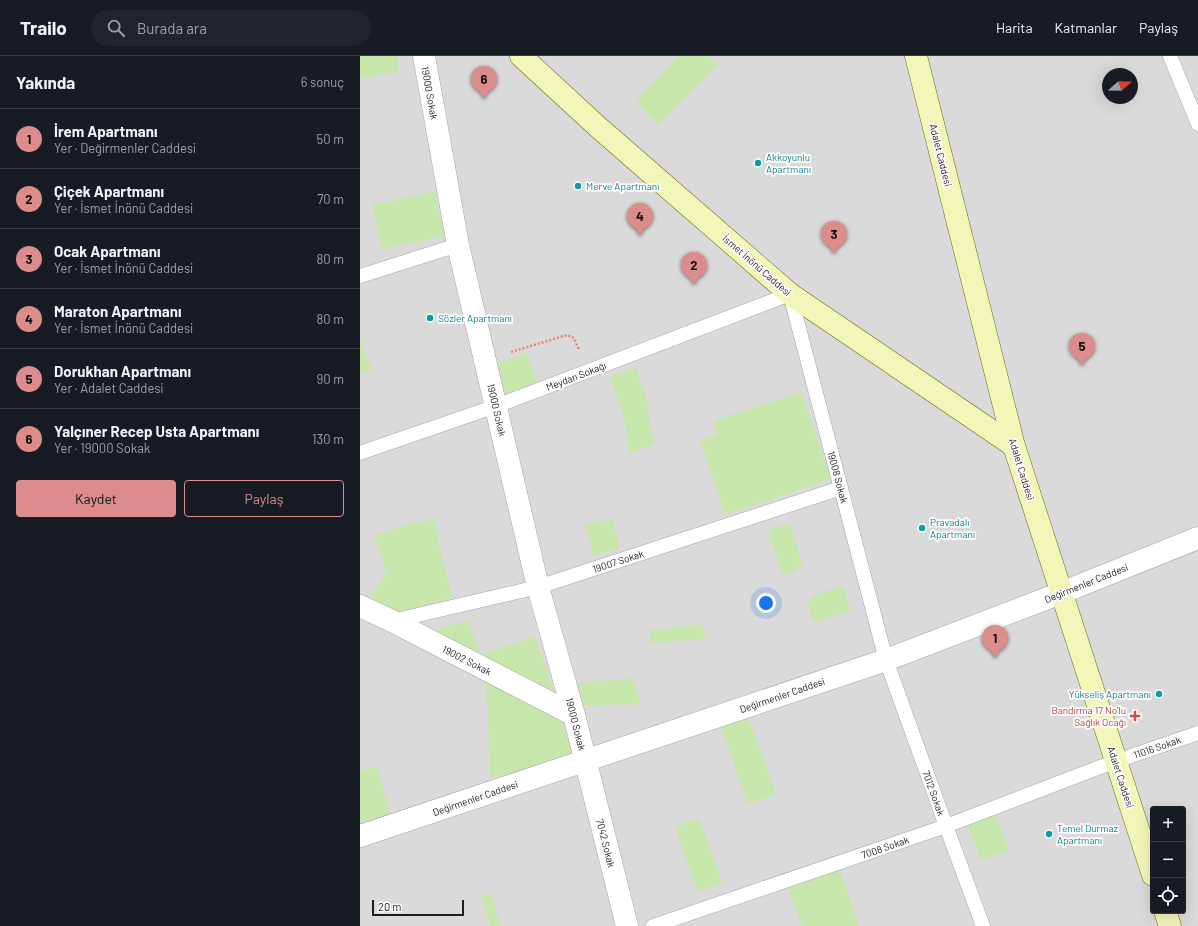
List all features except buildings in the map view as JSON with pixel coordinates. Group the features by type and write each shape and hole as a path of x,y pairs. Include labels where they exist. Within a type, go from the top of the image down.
{"main road":[{"name":"İsmet İnönü Caddesi","path":"521,56 598,127 790,294 1014,446"},
{"name":"Adalet Caddesi","path":"916,56 1014,446 1150,866"},
{"path":"1166,914 1169,926"}],"street":[{"name":"19000 Sokak","path":"424,56 458,245 538,587 586,760"},
{"name":"Değirmenler Caddesi","path":"360,836 886,660 1061,594 1198,538"},
{"name":"19002 Sokak","path":"360,606 574,715"},
{"name":"7042 Sokak","path":"586,760 627,926"}],"lane":[{"path":"1170,56 1198,124"},
{"path":"360,276 458,245"},
{"name":"Meydan Sokağı","path":"360,453 496,406 790,294"},
{"name":"19008 Sokak","path":"790,294 886,660"},
{"name":"19007 Sokak","path":"392,621 538,587 841,488"},
{"name":"7012 Sokak","path":"886,660 983,926"},
{"name":"11016 Sokak","path":"1116,761 1198,733"},
{"name":"7008 Sokak","path":"653,926 946,826 1116,761"}],"path":[{"path":"485,359 567,335 574,338 588,371"}],"shaded area":[{"path":"360,56 1198,56 1198,926 360,926"}],"green space":[{"path":"360,56 397,56 399,71 360,79"},
{"path":"678,56 708,56 718,65 658,125 636,101"},
{"path":"435,191 444,236 382,249 372,205"},
{"path":"360,340 372,370 360,374"},
{"path":"527,353 537,383 506,394 495,364"},
{"path":"636,368 646,397 654,444 630,453 623,413 610,377"},
{"path":"801,392 831,479 725,515 700,440 717,435 713,421"},
{"path":"434,518 442,557 453,598 397,613 370,597 386,575 375,534"},
{"path":"613,519 620,548 593,556 585,524"},
{"path":"790,523 803,565 796,566 797,571 782,574 768,530"},
{"path":"843,586 851,610 813,622 807,602 813,601 811,596"},
{"path":"468,620 481,655 535,636 556,699 430,632"},
{"path":"702,624 706,639 652,643 649,631"},
{"path":"633,678 641,704 582,706 575,683"},
{"path":"486,680 561,715 574,758 490,778"},
{"path":"746,711 776,794 748,804 719,721"},
{"path":"377,766 390,814 360,822 360,771"},
{"path":"995,812 1009,850 981,860 967,823"},
{"path":"699,818 723,883 698,892 675,827"},
{"path":"839,867 859,926 802,926 787,885"},
{"path":"491,893 500,926 490,926 482,896"}],"place":[{"name":"Yalçıner Recep Usta Apartmanı","path":"484,99"},
{"name":"Akkoyunlu Apartmanı","path":"758,163"},
{"name":"Merve Apartmanı","path":"578,186"},
{"name":"Maraton Apartmanı","path":"640,236"},
{"name":"Ocak Apartmanı","path":"834,254"},
{"name":"Çiçek Apartmanı","path":"694,285"},
{"name":"Sözler Apartmanı","path":"430,318"},
{"name":"Dorukhan Apartmanı","path":"1082,366"},
{"name":"Pravadalı Apartmanı","path":"922,528"},
{"name":"İrem Apartmanı","path":"995,658"},
{"name":"Yükseliş Apartmanı","path":"1159,694"},
{"name":"Bandırma 17 No'lu Sağlık Ocağı","path":"1135,716"},
{"name":"Temel Durmaz Apartmanı","path":"1049,834"}]}
